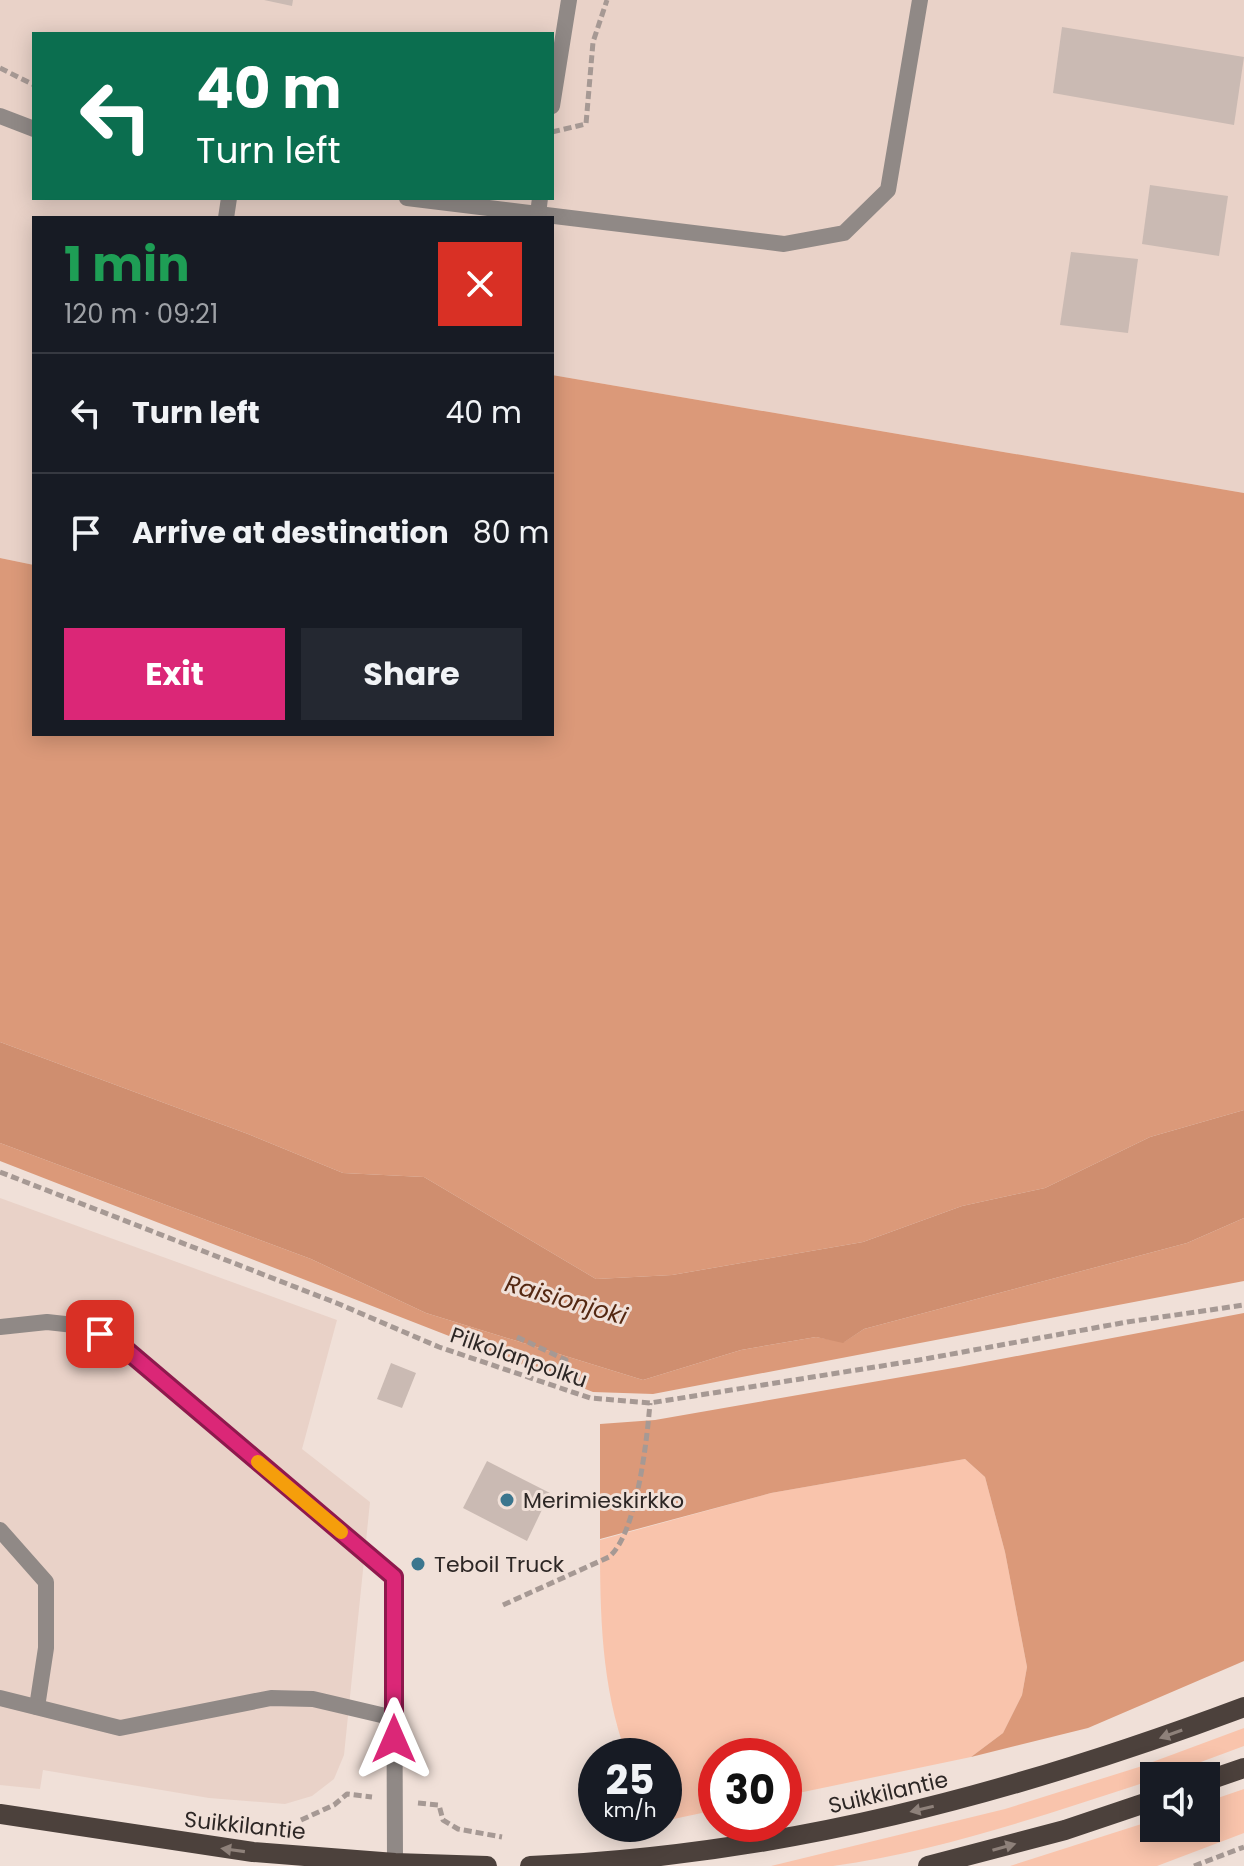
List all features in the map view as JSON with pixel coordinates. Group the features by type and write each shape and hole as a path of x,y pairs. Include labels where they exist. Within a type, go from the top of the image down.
{"main road":[{"name":"Suikkilantie","path":"530,1866 635,1860 837,1829 974,1797 1051,1774 1140,1746 1244,1707"},
{"path":"1220,1776 1244,1768"},
{"path":"928,1866 1065,1830 1140,1805"},
{"name":"Suikkilantie","path":"0,1814 253,1852 395,1863 487,1866"}],"street":[{"path":"554,94 569,0"},
{"path":"440,200 539,206 784,244 844,233 888,190 920,0"},
{"path":"0,116 32,128"},
{"path":"0,1327 47,1322 83,1326 117,1342 394,1577 395,1863"},
{"path":"0,1530 46,1582 46,1648 37,1707"},
{"path":"0,1698 120,1728 271,1698 313,1699 394,1718"}],"path":[{"path":"554,132 586,124 593,42 607,0"},
{"path":"0,68 32,84"},
{"name":"Pilkolanpolku","path":"0,1172 495,1366 590,1398 650,1403 1244,1305"},
{"path":"517,1337 566,1360 557,1381"},
{"path":"503,1605 609,1557 618,1549 637,1496 650,1403"},
{"path":"301,1820 334,1805 347,1794"},
{"path":"439,1805 443,1820 458,1829 502,1837"},
{"path":"1194,1866 1244,1847"}],"shaded area":[{"path":"0,0 1244,0 1244,493 554,375 554,216 32,216 32,565 0,558"},
{"path":"554,375 1244,493 1244,1110 1150,1137 1045,1188 962,1206 863,1242 672,1275 596,1279 424,1177 343,1173 248,1134 0,1042 0,558 32,565 32,736 554,736"},
{"path":"0,1143 311,1259 426,1313 643,1380 741,1350 816,1337 844,1342 864,1329 1187,1243 1244,1218 1244,1281 653,1394 593,1392 0,1161"},
{"path":"0,1198 337,1320 302,1449 370,1502 344,1755 334,1779 312,1796 285,1804 209,1798 43,1770 40,1789 0,1785"},
{"path":"1244,1313 1244,1661 1088,1728 971,1757 1003,1733 1022,1695 1027,1667 1005,1552 985,1477 965,1459 771,1493 600,1539 600,1424 655,1420"},
{"path":"965,1459 985,1477 1005,1552 1027,1667 1022,1695 1003,1733 971,1757 802,1792 802,1738 698,1738 698,1814 682,1817 682,1738 621,1738 618,1730 604,1649 600,1540 771,1493"},
{"path":"1244,1728 1244,1746 1201,1762 1152,1762"},
{"path":"1139,1767 1140,1784 986,1832 872,1860 833,1866 771,1866 1005,1809"},
{"path":"1244,1789 1244,1833 1157,1866 1010,1866 1140,1824 1140,1842 1220,1842 1220,1797"}],"water":[{"name":"Raisionjoki","path":"0,1042 248,1134 343,1173 424,1177 596,1279 672,1275 863,1242 962,1206 1045,1188 1150,1137 1244,1110 1244,1218 1187,1243 864,1329 843,1343 816,1337 741,1350 643,1380 426,1313 311,1259 0,1143"}],"building":[{"path":"264,0 293,0 292,6"},
{"path":"1062,27 1244,57 1234,125 1053,93"},
{"path":"1150,185 1228,196 1219,256 1142,244"},
{"path":"1071,252 1138,259 1128,333 1060,325"},
{"path":"391,1363 416,1373 402,1408 377,1399"},
{"name":"Merimieskirkko","path":"487,1461 550,1493 527,1541 463,1508"}],"slow traffic":[{"path":"258,1462 341,1532"}],"place":[{"name":"Merimieskirkko","path":"507,1500"},
{"name":"Teboil Truck","path":"418,1564"}],"route":[{"path":"100,1334 117,1342 394,1577 394,1739"}]}
